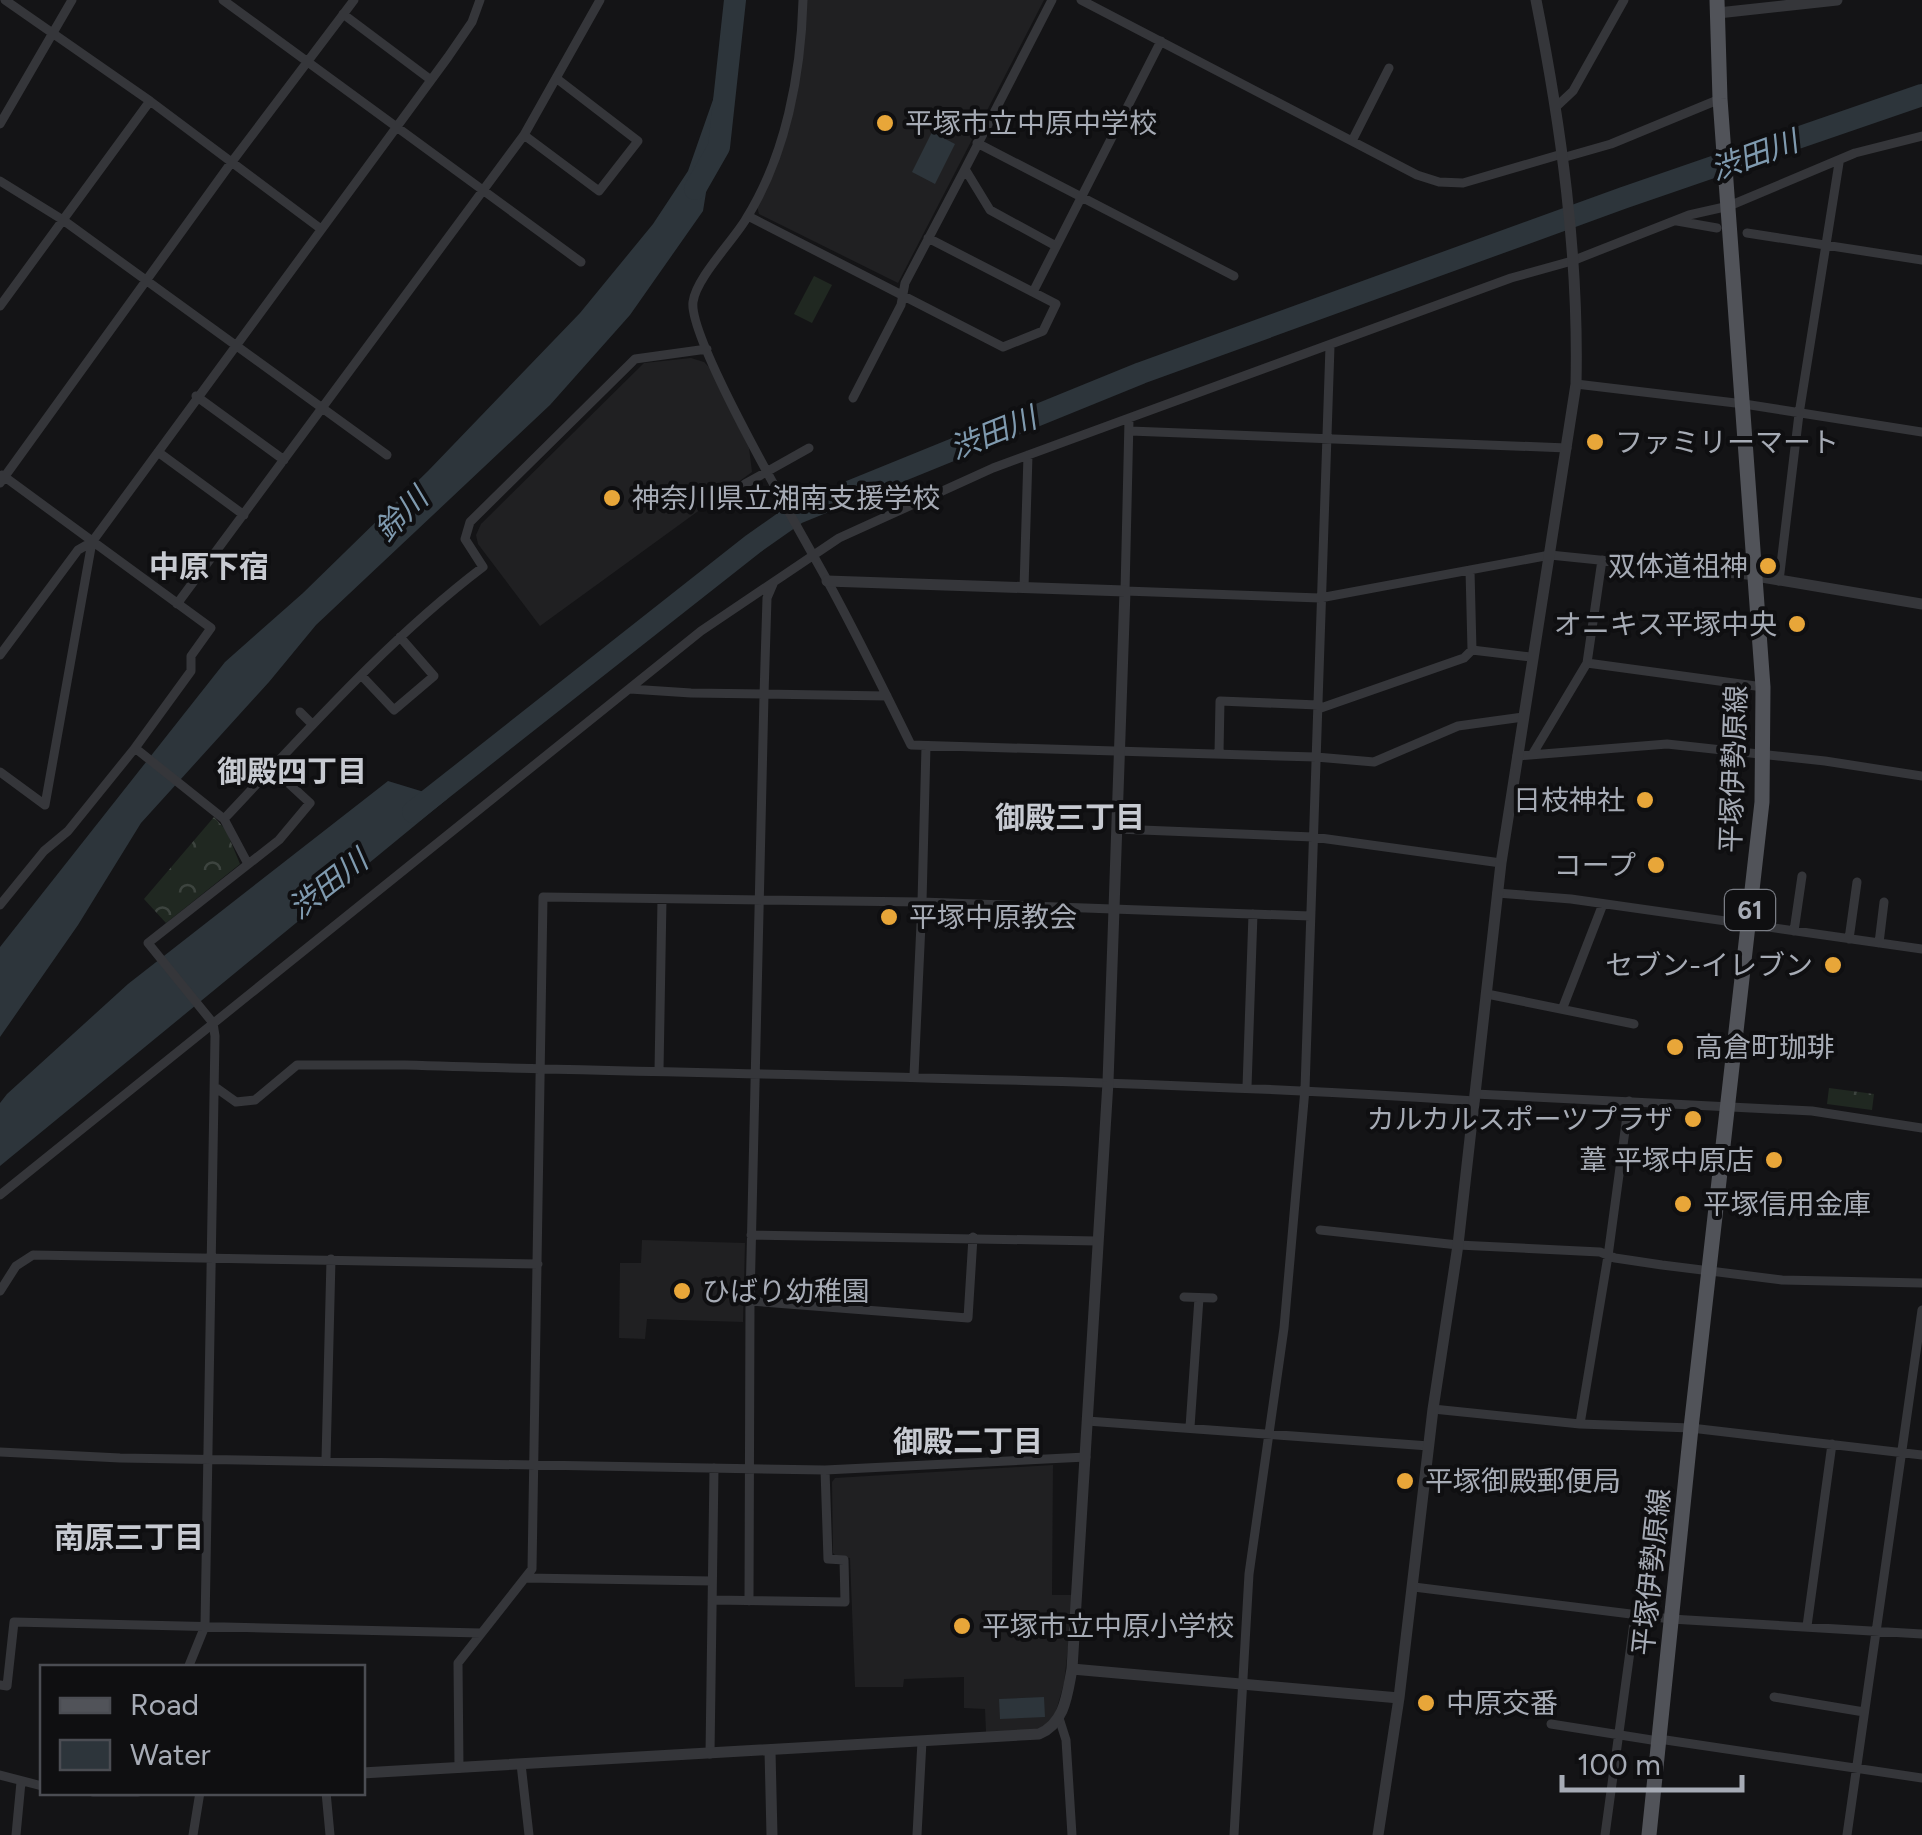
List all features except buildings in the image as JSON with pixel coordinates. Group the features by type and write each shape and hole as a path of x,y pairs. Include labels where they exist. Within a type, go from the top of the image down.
{"main road":[{"name":"平塚伊勢原線","path":"1649,1835 1690,1428 1762,802 1763,687 1717,6"}],"street":[{"path":"5,0 321,229"},
{"path":"0,124 72,0"},
{"path":"222,0 581,262"},
{"path":"0,906 136,748 191,672 191,656 211,628 2,478 230,163 354,0"},
{"path":"0,656 78,550 92,542 431,80 472,22 480,0"},
{"path":"178,604 524,135 600,0"},
{"path":"802,0 794,90 774,161 748,216 697,288 692,306 707,348 768,473 911,744 1316,756 1374,762 1458,726 1523,717"},
{"path":"853,398 900,305 905,283 1052,0"},
{"path":"1081,0 1438,182 1463,183 1562,158 1721,104"},
{"path":"1378,1835 1458,1246 1497,892 1576,384 1578,325 1557,106 1536,0"},
{"path":"1557,106 1573,91 1624,0"},
{"path":"1717,6 1837,0"},
{"path":"343,14 431,80"},
{"path":"1033,292 1161,41"},
{"path":"1352,141 1389,68"},
{"path":"524,135 600,191 638,141 556,78"},
{"path":"0,304 150,102"},
{"path":"0,1194 628,688 701,631 840,538 1028,455 1130,426 1511,278 1729,203 1856,154 1922,136"},
{"path":"977,142 1234,276"},
{"path":"1779,581 1799,414 1839,163"},
{"path":"965,169 990,210 1056,246"},
{"path":"0,180 63,220 388,455"},
{"path":"748,216 1003,347 1043,331 1056,304 928,238"},
{"path":"1675,221 1717,228"},
{"path":"1748,233 1922,260"},
{"path":"1234,1835 1251,1558 1284,1328 1305,1089 1330,346"},
{"path":"224,818 400,637 483,567 465,539 470,522 634,359 707,348"},
{"path":"1576,384 1744,404 1922,432"},
{"path":"197,397 284,460"},
{"path":"1130,426 1567,448"},
{"path":"365,1773 1039,1734 1052,1728 1059,1718 1072,1670 1108,1082 1130,426"},
{"path":"745,484 809,448"},
{"path":"158,452 244,514"},
{"path":"1024,588 1028,455"},
{"path":"0,772 46,805 92,542"},
{"path":"827,581 1320,598 1550,555 1756,576 1922,604"},
{"path":"1532,755 1587,663 1602,560"},
{"path":"1219,753 1220,701 1318,707 1464,658 1472,650 1470,570"},
{"path":"749,1601 751,1235 764,695 767,598 774,581"},
{"path":"361,675 394,710 434,676 400,637"},
{"path":"1472,650 1531,657"},
{"path":"1587,663 1763,687"},
{"path":"628,688 887,696"},
{"path":"300,712 312,724"},
{"path":"1518,756 1667,744 1763,753 1922,776"},
{"path":"914,1075 926,746"},
{"path":"136,748 224,818 248,864"},
{"path":"189,1665 205,1626 213,1023 148,943 280,840 310,804 272,768"},
{"path":"1117,828 1313,837 1501,863"},
{"path":"1794,932 1802,876"},
{"path":"1849,939 1857,882"},
{"path":"1497,892 1922,949"},
{"path":"459,1768 458,1664 532,1569 543,897 922,902 1310,916"},
{"path":"659,1071 662,899"},
{"path":"1879,943 1884,902"},
{"path":"1563,1007 1603,904"},
{"path":"1247,1087 1253,914"},
{"path":"1487,994 1634,1024"},
{"path":"215,1087 236,1102 255,1100 297,1065 914,1075 1730,1106 1812,1111 1922,1128"},
{"path":"1580,1424 1608,1256 1628,1101"},
{"path":"1320,1230 1458,1246 1600,1252 1709,1271 1798,1281 1922,1284"},
{"path":"751,1235 1098,1242"},
{"path":"750,1301 968,1318 973,1237"},
{"path":"0,1291 16,1266 32,1255 538,1264"},
{"path":"326,1460 331,1259"},
{"path":"1184,1297 1214,1298"},
{"path":"1190,1428 1199,1298"},
{"path":"1847,1835 1922,1310"},
{"path":"1433,1408 1580,1424 1690,1428 1922,1455"},
{"path":"1087,1421 1429,1446"},
{"path":"1807,1626 1832,1444"},
{"path":"0,1452 120,1458 825,1470 1086,1458"},
{"path":"710,1754 714,1468"},
{"path":"712,1600 846,1602 844,1560 828,1558 825,1470"},
{"path":"525,1578 712,1581"},
{"path":"1414,1587 1635,1615 1922,1634"},
{"path":"1604,1835 1635,1615"},
{"path":"0,1685 7,1686 14,1622 481,1634"},
{"path":"1072,1670 1399,1698"},
{"path":"1774,1698 1864,1712"},
{"path":"1059,1718 1066,1740 1072,1835"},
{"path":"1552,1724 1922,1778"},
{"path":"918,1835 922,1741"},
{"path":"770,1751 772,1835"},
{"path":"520,1764 530,1835"},
{"path":"0,1776 40,1786"},
{"path":"16,1835 21,1782"},
{"path":"194,1835 200,1795"},
{"path":"326,1795 330,1835"}],"shaded area":[{"name":"平塚市立中原中学校","path":"806,0 1044,0 898,283 759,214 757,206 780,157 798,90"},
{"name":"神奈川県立湘南支援学校","path":"691,358 710,368 749,448 752,472 540,626 478,544 476,535 481,524 644,363"},
{"name":"ひばり幼稚園","path":"642,1240 745,1243 743,1322 647,1319 645,1339 619,1338 620,1263 641,1263"},
{"name":"平塚市立中原小学校","path":"1053,1465 1052,1595 1074,1595 1064,1683 1055,1715 1047,1726 1033,1731 986,1732 985,1709 964,1708 964,1677 904,1679 903,1687 855,1687 850,1558 833,1553 835,1478"}],"green space":[{"path":"814,276 832,285 812,323 794,314"},
{"path":"214,817 226,830 240,864 166,923 144,899"},
{"path":"1829,1088 1874,1094 1872,1110 1827,1104"}],"water":[{"path":"728,57 703,211 630,315 550,405 316,625 141,823 78,925 0,1037 0,947 225,662 303,593 428,471 580,313 653,224 688,171"},
{"path":"932,132 955,144 935,184 912,172"},
{"path":"388,781 447,799 0,1166 0,1103 7,1094 128,984"},
{"path":"1044,1697 1045,1717 1000,1719 999,1699"}],"waterway":[{"name":"鈴川","path":"695,189 719,147 735,0"},
{"name":"渋田川","path":"413,812 797,513 1141,373 1623,198 1922,95"}],"place":[{"name":"平塚市立中原中学校","path":"885,123"},
{"name":"ファミリーマート","path":"1595,442"},
{"name":"神奈川県立湘南支援学校","path":"612,498"},
{"name":"双体道祖神","path":"1768,566"},
{"name":"オニキス平塚中央","path":"1797,624"},
{"name":"日枝神社","path":"1645,800"},
{"name":"コープ","path":"1656,865"},
{"name":"平塚中原教会","path":"889,917"},
{"name":"セブン-イレブン","path":"1833,965"},
{"name":"高倉町珈琲","path":"1675,1047"},
{"name":"カルカルスポーツプラザ","path":"1693,1119"},
{"name":"葦 平塚中原店","path":"1774,1160"},
{"name":"平塚信用金庫","path":"1683,1204"},
{"name":"ひばり幼稚園","path":"682,1291"},
{"name":"平塚御殿郵便局","path":"1405,1481"},
{"name":"平塚市立中原小学校","path":"962,1626"},
{"name":"中原交番","path":"1426,1703"}],"district":[{"name":"中原下宿","path":"209,566"},
{"name":"御殿四丁目","path":"292,771"},
{"name":"御殿三丁目","path":"1070,817"},
{"name":"御殿二丁目","path":"968,1441"},
{"name":"南原三丁目","path":"129,1537"}]}
